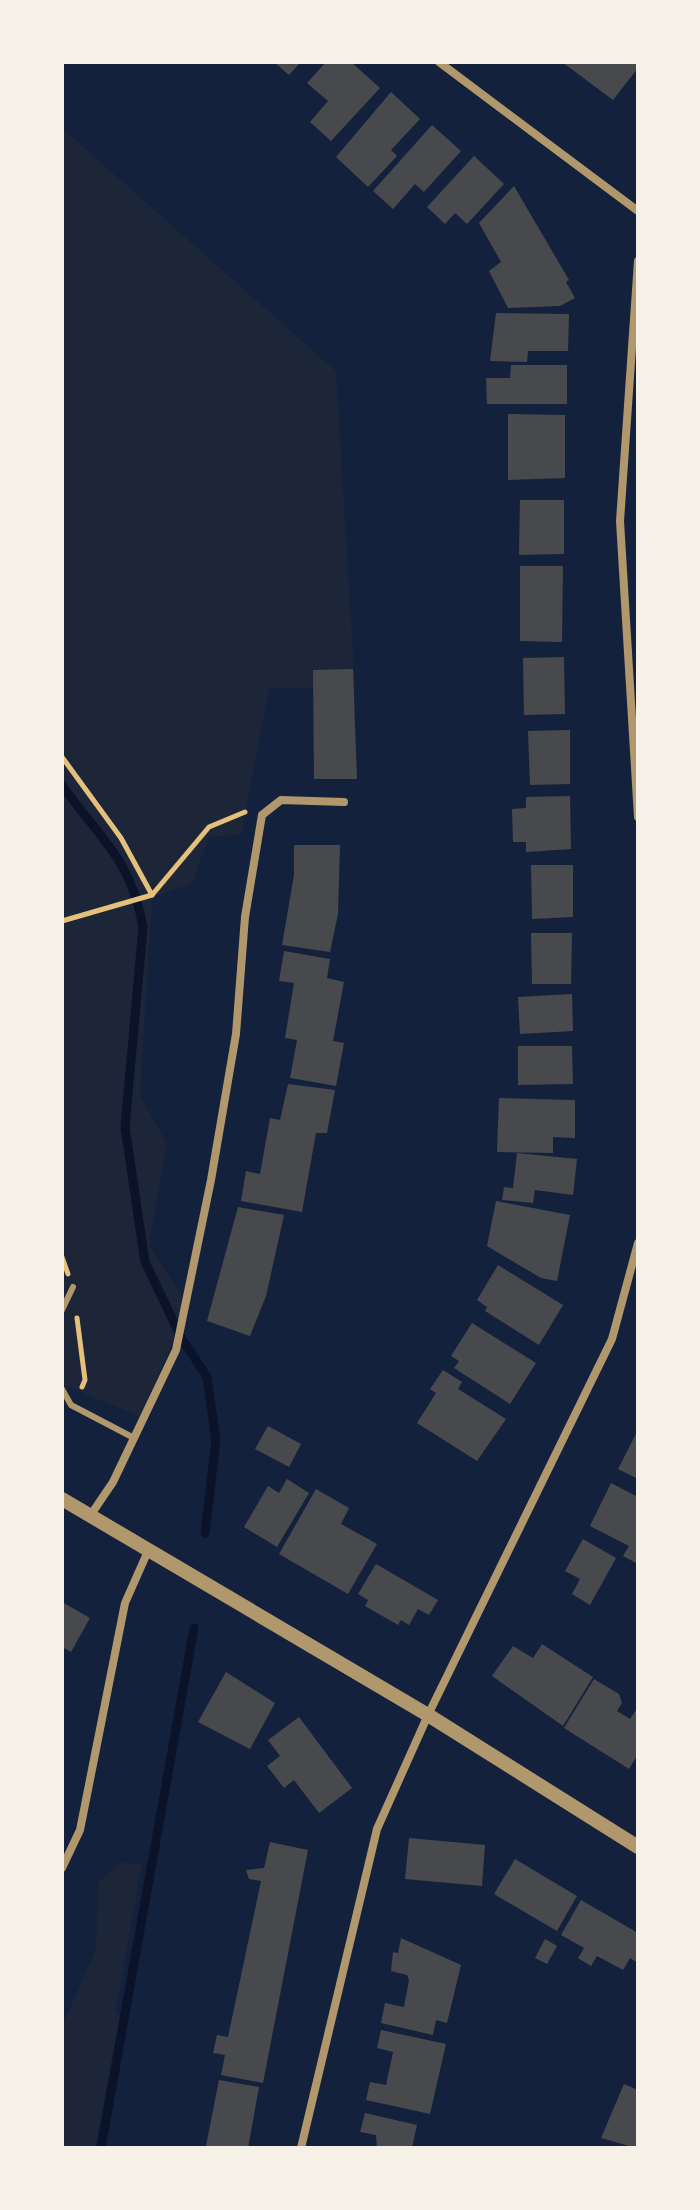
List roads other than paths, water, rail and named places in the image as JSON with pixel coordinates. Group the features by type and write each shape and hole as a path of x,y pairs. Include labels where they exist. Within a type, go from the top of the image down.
{"street":[{"path":"439,62 638,211"},
{"path":"638,261 620,521 638,817"},
{"path":"89,1516 113,1482 176,1350 236,1034 245,917 262,815 281,800 344,802"},
{"path":"301,2148 377,1829 428,1715 612,1339 638,1243"},
{"path":"62,1499 428,1715 638,1847"},
{"path":"62,1868 80,1830 125,1603 148,1551"}],"lane":[{"path":"62,1310 73,1287"},
{"path":"62,1389 71,1405 134,1438"}],"waterway":[{"path":"62,785 122,866 138,903 143,927 125,1127 145,1262 182,1339 207,1377 216,1441 205,1533"},
{"path":"101,2148 194,1628"}]}
